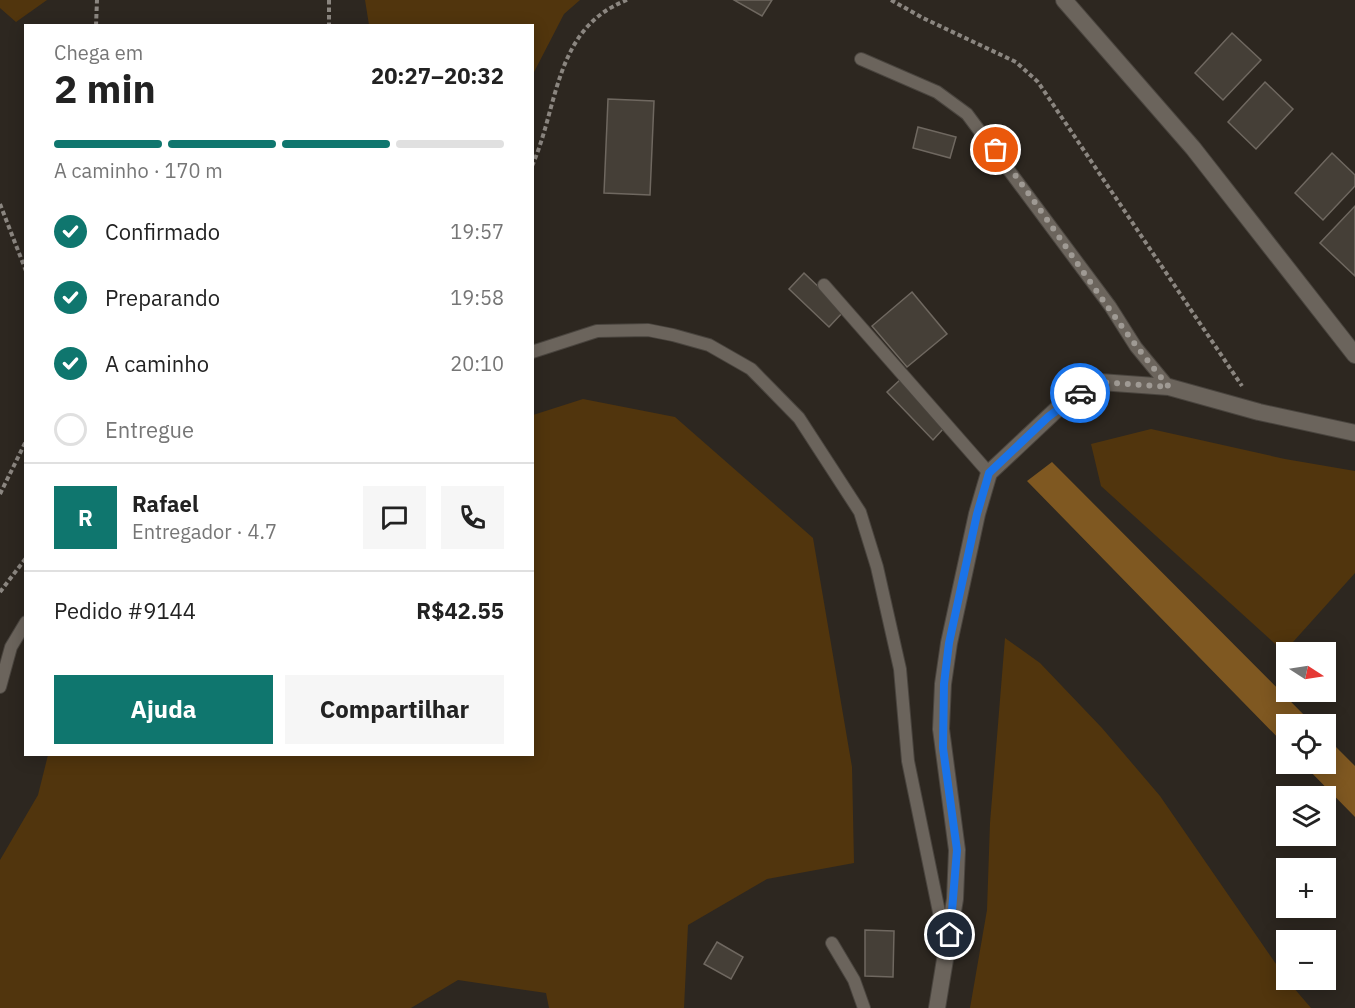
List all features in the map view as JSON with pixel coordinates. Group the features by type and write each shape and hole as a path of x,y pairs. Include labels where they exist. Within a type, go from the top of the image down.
{"street":[{"path":"1064,0 1193,148 1355,355"},
{"path":"937,1008 948,954 955,899 957,850 943,748 944,684 949,643 977,514 989,473 1070,397 1100,382 1169,387 1259,412 1355,433"}],"lane":[{"path":"861,59 937,93 967,114 1110,306 1136,347 1169,387"},
{"path":"824,285 989,473"},
{"path":"534,351 597,331 648,330 673,335 709,345 751,369 799,418 860,512 877,567 900,669 908,762 948,954"},
{"path":"0,687 10,648 24,625"},
{"path":"832,943 854,980 864,1008"}],"path":[{"path":"96,24 98,0"},
{"path":"328,0 329,24"},
{"path":"534,162 544,140 556,84 569,50 588,25 627,0"},
{"path":"891,0 922,18 1016,62 1038,82 1259,412"},
{"path":"0,204 24,266"},
{"path":"0,494 24,445"},
{"path":"0,592 24,561"}],"shaded area":[{"path":"0,0 47,0 16,22 0,8"},
{"path":"365,0 580,0 564,14 534,72 534,24 369,24"},
{"path":"583,399 675,417 813,538 852,767 854,863 767,879 688,925 684,1008 549,1008 546,993 458,980 411,1008 0,1008 0,860 38,795 48,756 534,756 534,415"},
{"path":"1151,429 1285,459 1355,471 1355,573 1293,642 1276,642 1276,645 1101,486 1091,444"},
{"path":"1052,462 1276,687 1276,702 1291,702 1303,714 1276,714 1276,736 1027,481"},
{"path":"1005,638 1040,663 1102,728 1160,796 1276,964 1276,990 1296,990 1311,1008 970,1008 987,910 990,823"},
{"path":"1336,747 1355,766 1355,817 1336,798 1336,786 1325,786 1313,774 1336,774"}],"building":[{"path":"734,0 772,0 762,16"},
{"path":"1232,33 1261,60 1223,100 1195,73"},
{"path":"1265,82 1293,109 1256,149 1228,122"},
{"path":"608,99 654,101 650,195 604,193"},
{"path":"918,127 956,137 950,158 913,148"},
{"path":"1332,153 1355,175 1355,186 1323,220 1295,193"},
{"path":"1355,206 1355,276 1320,243"},
{"path":"804,273 844,311 829,327 789,289"},
{"path":"912,292 947,334 907,367 872,326"},
{"path":"902,378 944,428 933,440 887,392"},
{"path":"865,930 894,931 893,977 865,976"},
{"path":"717,942 743,957 731,979 704,964"}],"way so far":[{"path":"996,150 1110,306 1136,347 1169,387 1100,382 1080,393"}],"route":[{"path":"950,935 955,899 957,850 941,729 944,684 949,643 982,493 989,473 1070,397 1080,393"}]}
